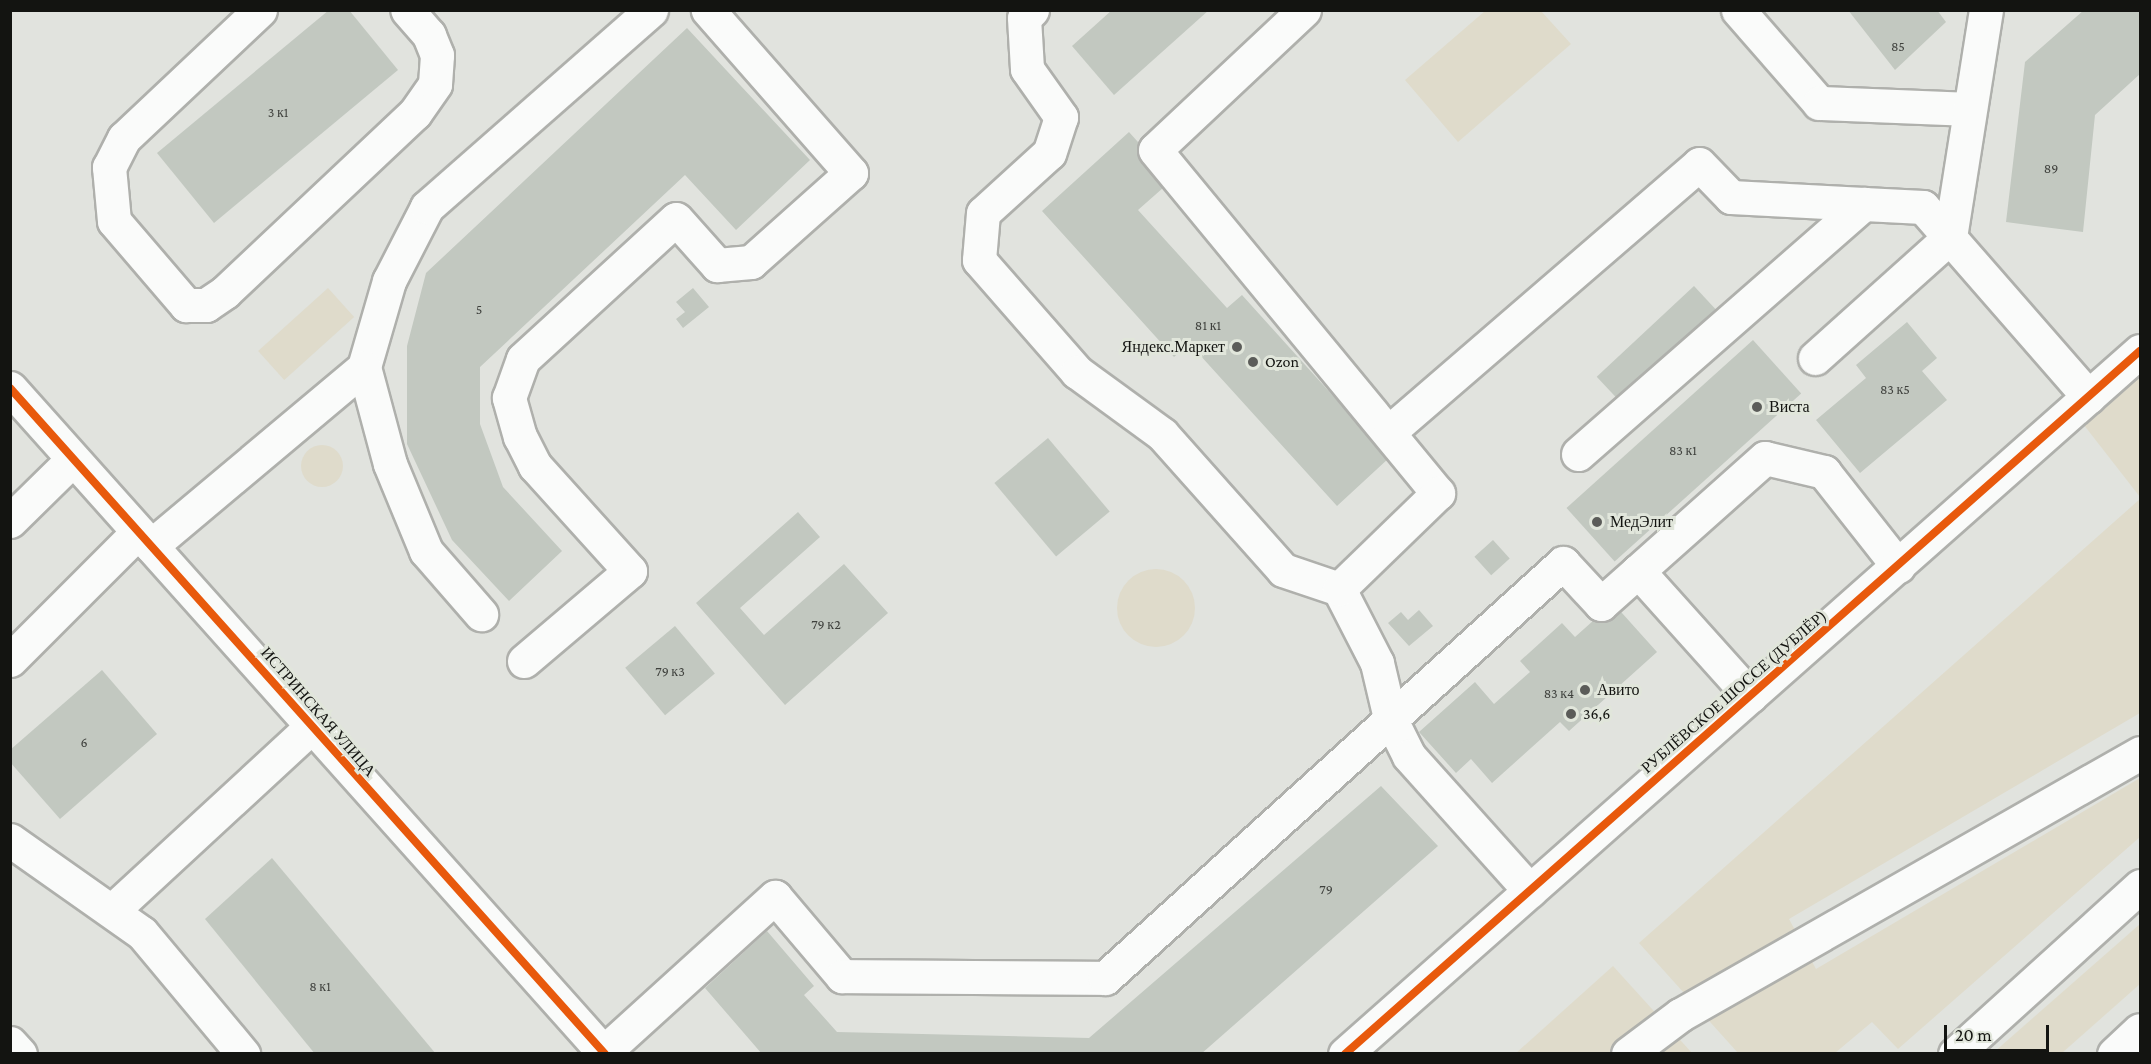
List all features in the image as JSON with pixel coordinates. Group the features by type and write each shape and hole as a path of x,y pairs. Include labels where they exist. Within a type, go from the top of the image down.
{"street":[{"path":"260,10 124,138 109,167 114,221 186,304 206,305 225,292 415,113 435,84 437,56 429,35 407,10"},
{"path":"481,614 426,552 390,464 364,368 389,281 428,207 651,10"},
{"path":"524,661 630,571 535,466 520,437 509,398 523,359 676,219 717,265 751,262 851,173 708,10"},
{"path":"1032,10 1024,18 1027,69 1060,117 1050,153 983,213 980,260 1077,372 1162,434 1283,570 1339,589 1377,663 1390,718 1409,756 1530,891"},
{"path":"1305,10 1155,150 1390,431 1438,493 1339,589"},
{"path":"1738,10 1819,103 1967,109"},
{"path":"1815,358 1950,237 1967,109 1986,11"},
{"path":"1390,431 1699,164 1731,197 1923,207 2089,397"},
{"path":"1578,454 1864,204"},
{"name":"РУБЛЁВСКОЕ ШОССЕ (ДУБЛЁР)","path":"1345,1053 2140,351"},
{"path":"10,660 145,539 364,368"},
{"name":"ИСТРИНСКАЯ УЛИЦА","path":"10,388 604,1053"},
{"path":"604,1053 775,897 842,976 1105,978 1563,563 1600,604 1765,458 1824,472 1898,566"},
{"path":"10,521 72,460"},
{"path":"1638,570 1750,696"},
{"path":"115,908 313,725"},
{"path":"1628,1053 1680,1015 1813,944 2140,753"},
{"path":"12,845 115,908 142,933 243,1053"},
{"path":"1956,1053 2140,886"},
{"path":"2114,1053 2140,1030"},
{"path":"10,1043 20,1053"}],"shaded area":[{"path":"1485,11 1541,11 1571,44 1458,142 1405,80"},
{"path":"328,288 354,317 284,380 258,351"},
{"path":"2140,353 2140,497 2073,411"},
{"path":"322,445 337,451 343,466 337,481 322,487 307,481 301,466 307,451"},
{"path":"2140,499 2140,713 1789,919 1816,969 2140,778 2140,837 1898,1049 1872,1022 1835,1053 1738,1053 1639,943"},
{"path":"1148,569 1164,569 1178,575 1189,586 1195,600 1195,616 1189,630 1178,641 1164,647 1148,647 1134,641 1123,630 1117,616 1117,600 1123,586 1134,575"},
{"path":"2140,924 2140,984 2062,1053 1993,1053"},
{"path":"1613,966 1692,1053 1515,1054"}],"building":[{"path":"329,10 349,10 398,70 214,223 157,153"},
{"path":"1112,10 1209,10 1114,95 1072,46"},
{"path":"1848,10 1937,10 1946,22 1895,70"},
{"path":"2084,10 2140,10 2140,74 2095,115 2083,232 2006,222 2025,62"},
{"path":"687,28 810,160 736,230 685,175 480,367 480,424 503,487 562,551 509,601 452,540 407,444 407,346 426,273"},
{"path":"1129,132 1172,180 1138,210 1227,308 1242,295 1389,458 1337,506 1189,343 1174,357 1042,211"},
{"path":"1694,286 1717,310 1619,401 1597,377"},
{"path":"693,288 709,307 683,328 676,319 685,312 676,302"},
{"path":"1907,322 1937,358 1922,371 1947,400 1860,473 1816,420 1866,378 1856,365"},
{"path":"1753,340 1801,394 1615,561 1566,508"},
{"path":"1048,438 1110,512 1056,557 994,483"},
{"path":"798,512 820,537 740,608 764,635 844,564 888,613 785,705 696,603"},
{"path":"1493,540 1510,559 1491,575 1474,557"},
{"path":"1613,603 1657,652 1569,731 1560,722 1492,783 1471,759 1456,773 1419,732 1475,682 1494,704 1530,672 1520,661 1562,623 1575,637"},
{"path":"1419,610 1433,626 1409,646 1388,623 1401,612 1408,620"},
{"path":"675,626 715,673 665,715 625,668"},
{"path":"102,670 157,734 60,819 10,762 10,750"},
{"path":"1381,786 1438,846 1201,1054 762,1054 705,988 767,931 814,986 804,995 837,1032 1089,1038"},
{"path":"272,858 436,1054 315,1054 205,919"}],"cycle path":[{"path":"1345,1054 2140,351"},
{"path":"10,388 605,1054"}],"place":[{"name":"Яндекс.Маркет","path":"1237,347"},
{"name":"Ozon","path":"1253,362"},
{"name":"Виста","path":"1757,407"},
{"name":"МедЭлит","path":"1597,522"},
{"name":"Авито","path":"1585,690"},
{"name":"36,6","path":"1571,714"}]}
